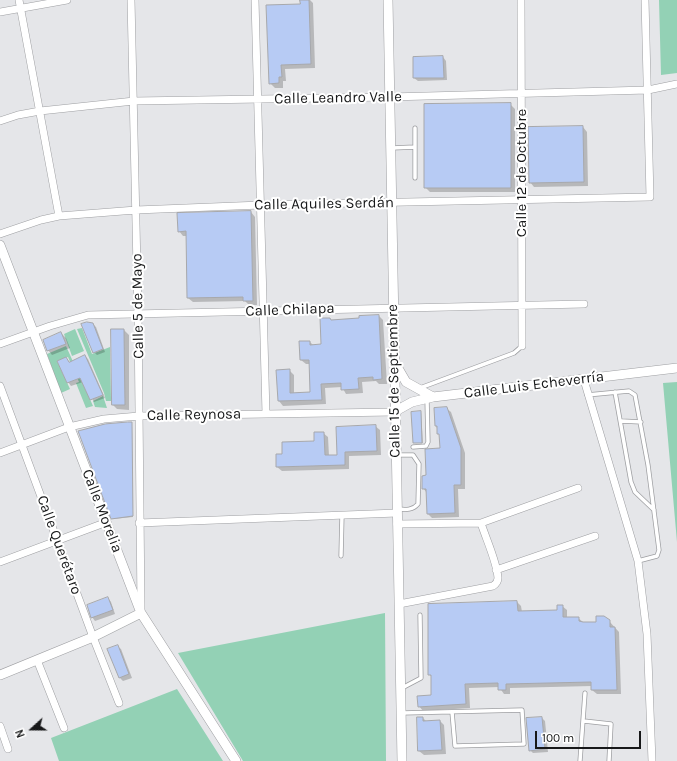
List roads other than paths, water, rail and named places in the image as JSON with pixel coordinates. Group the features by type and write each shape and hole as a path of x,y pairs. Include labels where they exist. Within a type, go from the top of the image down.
{"street":[{"path":"0,12 20,4 67,0"},
{"name":"Calle 5 de Mayo","path":"131,0 138,313 141,613"},
{"path":"255,0 266,414"},
{"name":"Calle 15 de Septiembre","path":"388,0 394,412 402,761"},
{"name":"Calle 12 de Octubre","path":"521,0 522,346"},
{"path":"646,0 648,90"},
{"path":"20,4 59,216"},
{"name":"Calle Leandro Valle","path":"0,121 18,115 40,111 134,101 258,100 522,94 648,90 677,84"},
{"name":"Calle Aquiles Serdán","path":"0,234 41,220 59,216 136,210 522,198 650,197 648,90"},
{"name":"Calle Morelia","path":"0,245 141,613 236,761"},
{"name":"Calle Chilapa","path":"0,344 63,321 88,315 264,312 393,307 584,304"},
{"path":"394,359 406,382 430,397"},
{"name":"Calle Luis Echeverría","path":"394,412 412,402 430,397 677,368"},
{"path":"584,380 587,395 638,561 646,634 652,761"},
{"name":"Calle Querétaro","path":"0,386 93,637 120,703"},
{"name":"Calle Reynosa","path":"0,453 69,427 104,419 139,416 394,412"},
{"path":"397,524 481,523 578,488"},
{"path":"140,523 342,515 397,511"},
{"path":"0,562 107,522"},
{"path":"399,604 497,584 498,579 496,570 481,523"},
{"path":"496,570 595,536"},
{"path":"0,675 93,637 141,613"},
{"path":"37,660 64,728"},
{"path":"0,726 8,750"}],"lane":[{"path":"415,128 415,178"},
{"path":"390,149 415,147"},
{"path":"417,389 514,353 522,346"},
{"path":"615,392 622,421 631,482 639,497 654,510"},
{"path":"587,395 615,392 633,392 635,395 641,422 654,510 658,554 638,561"},
{"path":"413,447 426,446 428,442 430,397"},
{"path":"622,421 641,422"},
{"path":"395,455 413,454 419,464 420,494 418,504 416,507 408,510 397,511"},
{"path":"341,556 342,515"},
{"path":"400,688 422,678 420,615"},
{"path":"580,761 585,693"},
{"path":"401,713 522,710 524,744 455,746 452,712"},
{"path":"584,721 611,724 609,761"}]}
